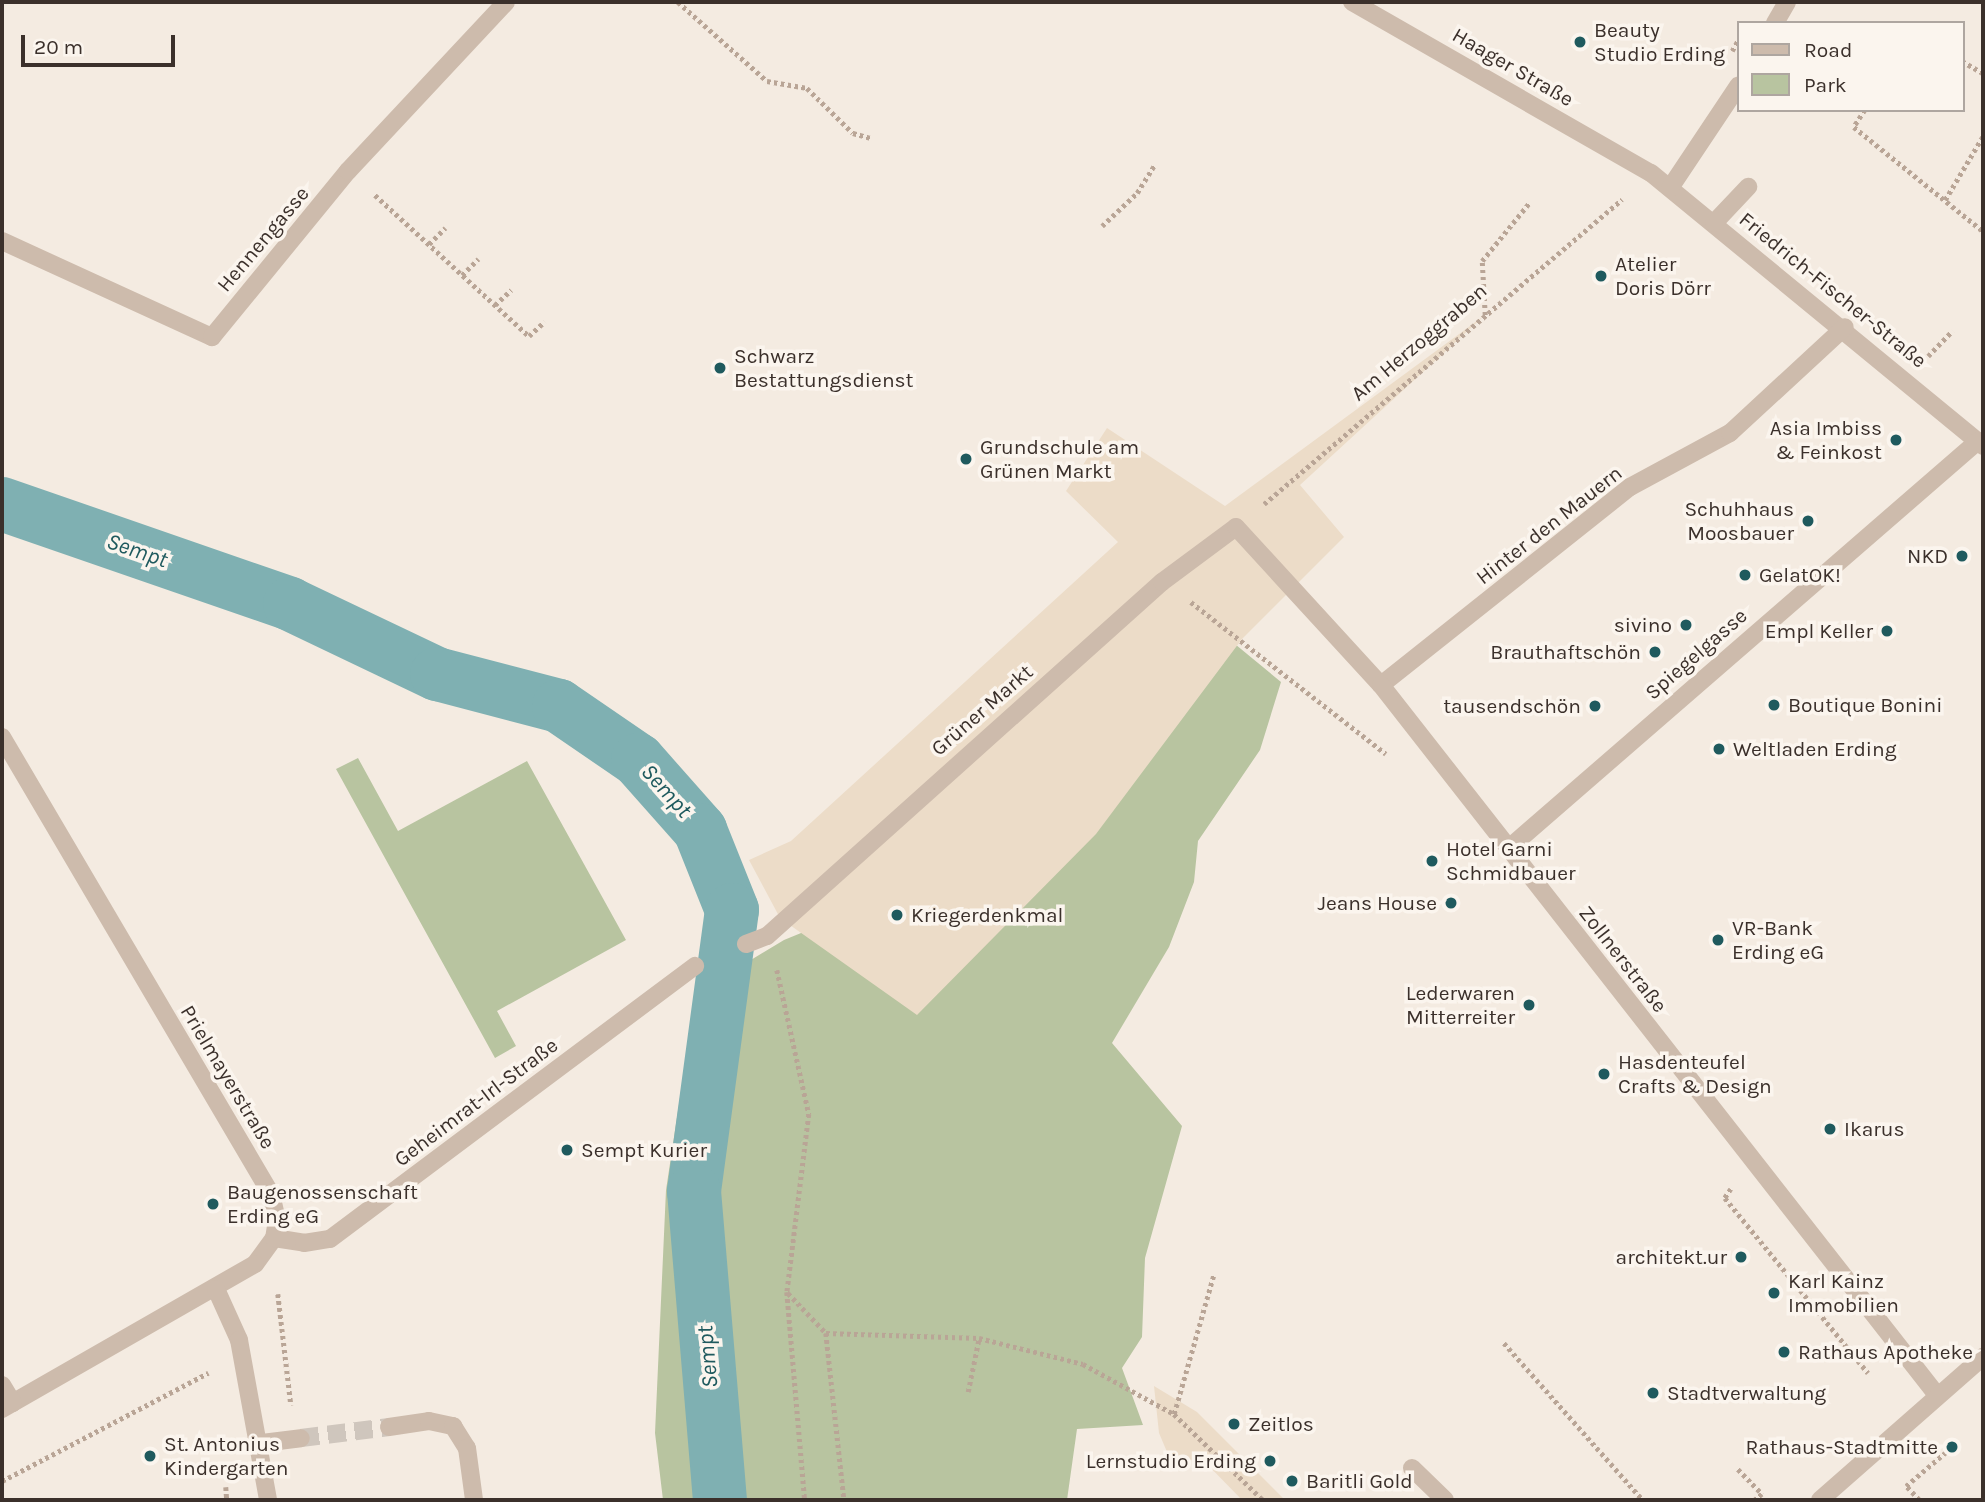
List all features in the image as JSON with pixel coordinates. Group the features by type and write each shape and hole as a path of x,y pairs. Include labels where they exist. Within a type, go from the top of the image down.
{"street":[{"name":"Hennengasse","path":"2,241 212,337 348,171 506,2"},
{"name":"Haager Straße","path":"1352,2 1651,173"},
{"path":"1776,21 1787,2"},
{"path":"1671,188 1736,89"},
{"name":"Friedrich-Fischer-Straße","path":"1651,173 1845,327 1981,444"},
{"path":"1714,223 1748,187"},
{"name":"Hinter den Mauern","path":"1381,685 1630,487 1730,433 1845,327"},
{"name":"Spiegelgasse","path":"1509,848 1981,444"},
{"name":"Grüner Markt","path":"767,936 1162,582 1237,527"},
{"name":"Zollnerstraße","path":"1237,527 1381,685 1900,1354 1937,1395"},
{"name":"Prielmayerstraße","path":"2,737 271,1194 276,1210 274,1238"},
{"path":"746,944 767,936"},
{"name":"Geheimrat-Irl-Straße","path":"274,1238 304,1243 330,1239 695,966"},
{"path":"2,1385 7,1406 216,1289 255,1264 274,1238"},
{"path":"216,1289 239,1340 262,1443 268,1500"},
{"path":"1820,1500 1980,1360"},
{"path":"389,1427 429,1422 453,1426 467,1448 474,1500"},
{"path":"262,1443 301,1438"},
{"path":"1412,1468 1445,1500"}],"path":[{"path":"678,2 767,81 807,88 853,133 870,138"},
{"path":"1964,62 1983,74"},
{"path":"1864,112 1854,127 1983,231"},
{"path":"1945,200 1983,136"},
{"path":"1102,226 1137,194 1155,164"},
{"path":"348,171 528,336 544,321"},
{"name":"Am Herzoggraben","path":"1237,527 1630,192"},
{"path":"1485,316 1482,261 1530,202"},
{"path":"429,244 445,228"},
{"path":"462,275 478,259"},
{"path":"495,305 511,290"},
{"path":"1923,362 1952,331"},
{"path":"1162,582 1390,757"},
{"path":"767,936 792,1023 808,1114 787,1292 805,1500"},
{"path":"1736,1181 1725,1198 1868,1373"},
{"path":"1174,1414 1213,1274"},
{"path":"787,1292 826,1333 844,1500"},
{"path":"826,1333 979,1338 1083,1364 1152,1399 1174,1414 1263,1500"},
{"path":"968,1392 979,1338"},
{"path":"2,1481 202,1380 239,1340"},
{"path":"1504,1343 1643,1500"},
{"path":"1919,1500 1906,1486 1952,1447"},
{"path":"1738,1469 1762,1494 1755,1500"}],"green space":[{"path":"1213,626 1281,682 1260,750 1198,841 1194,882 1169,947 1112,1043 1182,1126 1145,1258 1142,1337 1122,1368 1143,1425 1077,1429 1067,1500 663,1500 655,1433 666,1190 684,1071 695,1049 708,986 784,940 862,908"},
{"path":"358,758 398,831 527,761 626,940 497,1011 516,1046 495,1058 336,769"}],"shaded area":[{"path":"1485,315 1300,485 1344,537 1242,639 1096,834 917,1015 780,918 749,860 791,841 1118,542 1066,491 1107,428 1225,506"},
{"path":"1154,1386 1197,1412 1285,1500 1242,1500 1204,1461 1170,1459 1159,1433"}],"waterway":[{"name":"Sempt","path":"2,504 290,604 437,674 559,706 638,760 700,830 732,910 694,1191 720,1500"}],"tunnel":[{"path":"301,1438 389,1427"}],"place":[{"name":"Beauty Studio Erding","path":"1580,42"},
{"name":"Atelier Doris Dörr","path":"1601,276"},
{"name":"Schwarz Bestattungsdienst","path":"720,368"},
{"name":"Asia Imbiss & Feinkost","path":"1896,440"},
{"name":"Grundschule am Grünen Markt","path":"966,459"},
{"name":"Schuhhaus Moosbauer","path":"1808,521"},
{"name":"NKD","path":"1962,556"},
{"name":"GelatOK!","path":"1745,575"},
{"name":"sivino","path":"1686,625"},
{"name":"Empl Keller","path":"1887,631"},
{"name":"Brauthaftschön","path":"1655,652"},
{"name":"Boutique Bonini","path":"1774,705"},
{"name":"tausendschön","path":"1595,706"},
{"name":"Weltladen Erding","path":"1719,749"},
{"name":"Hotel Garni Schmidbauer","path":"1432,861"},
{"name":"Jeans House","path":"1451,903"},
{"name":"Kriegerdenkmal","path":"897,915"},
{"name":"VR-Bank Erding eG","path":"1718,940"},
{"name":"Lederwaren Mitterreiter","path":"1529,1005"},
{"name":"Hasdenteufel Crafts & Design","path":"1604,1074"},
{"name":"Ikarus","path":"1830,1129"},
{"name":"Sempt Kurier","path":"567,1150"},
{"name":"Baugenossenschaft Erding eG","path":"213,1204"},
{"name":"architekt.ur","path":"1741,1257"},
{"name":"Karl Kainz Immobilien","path":"1774,1293"},
{"name":"Rathaus Apotheke","path":"1784,1352"},
{"name":"Stadtverwaltung","path":"1653,1393"},
{"name":"Zeitlos","path":"1234,1424"},
{"name":"Rathaus-Stadtmitte","path":"1952,1447"},
{"name":"St. Antonius Kindergarten","path":"150,1456"},
{"name":"Lernstudio Erding","path":"1270,1461"},
{"name":"Baritli Gold","path":"1292,1481"}]}
